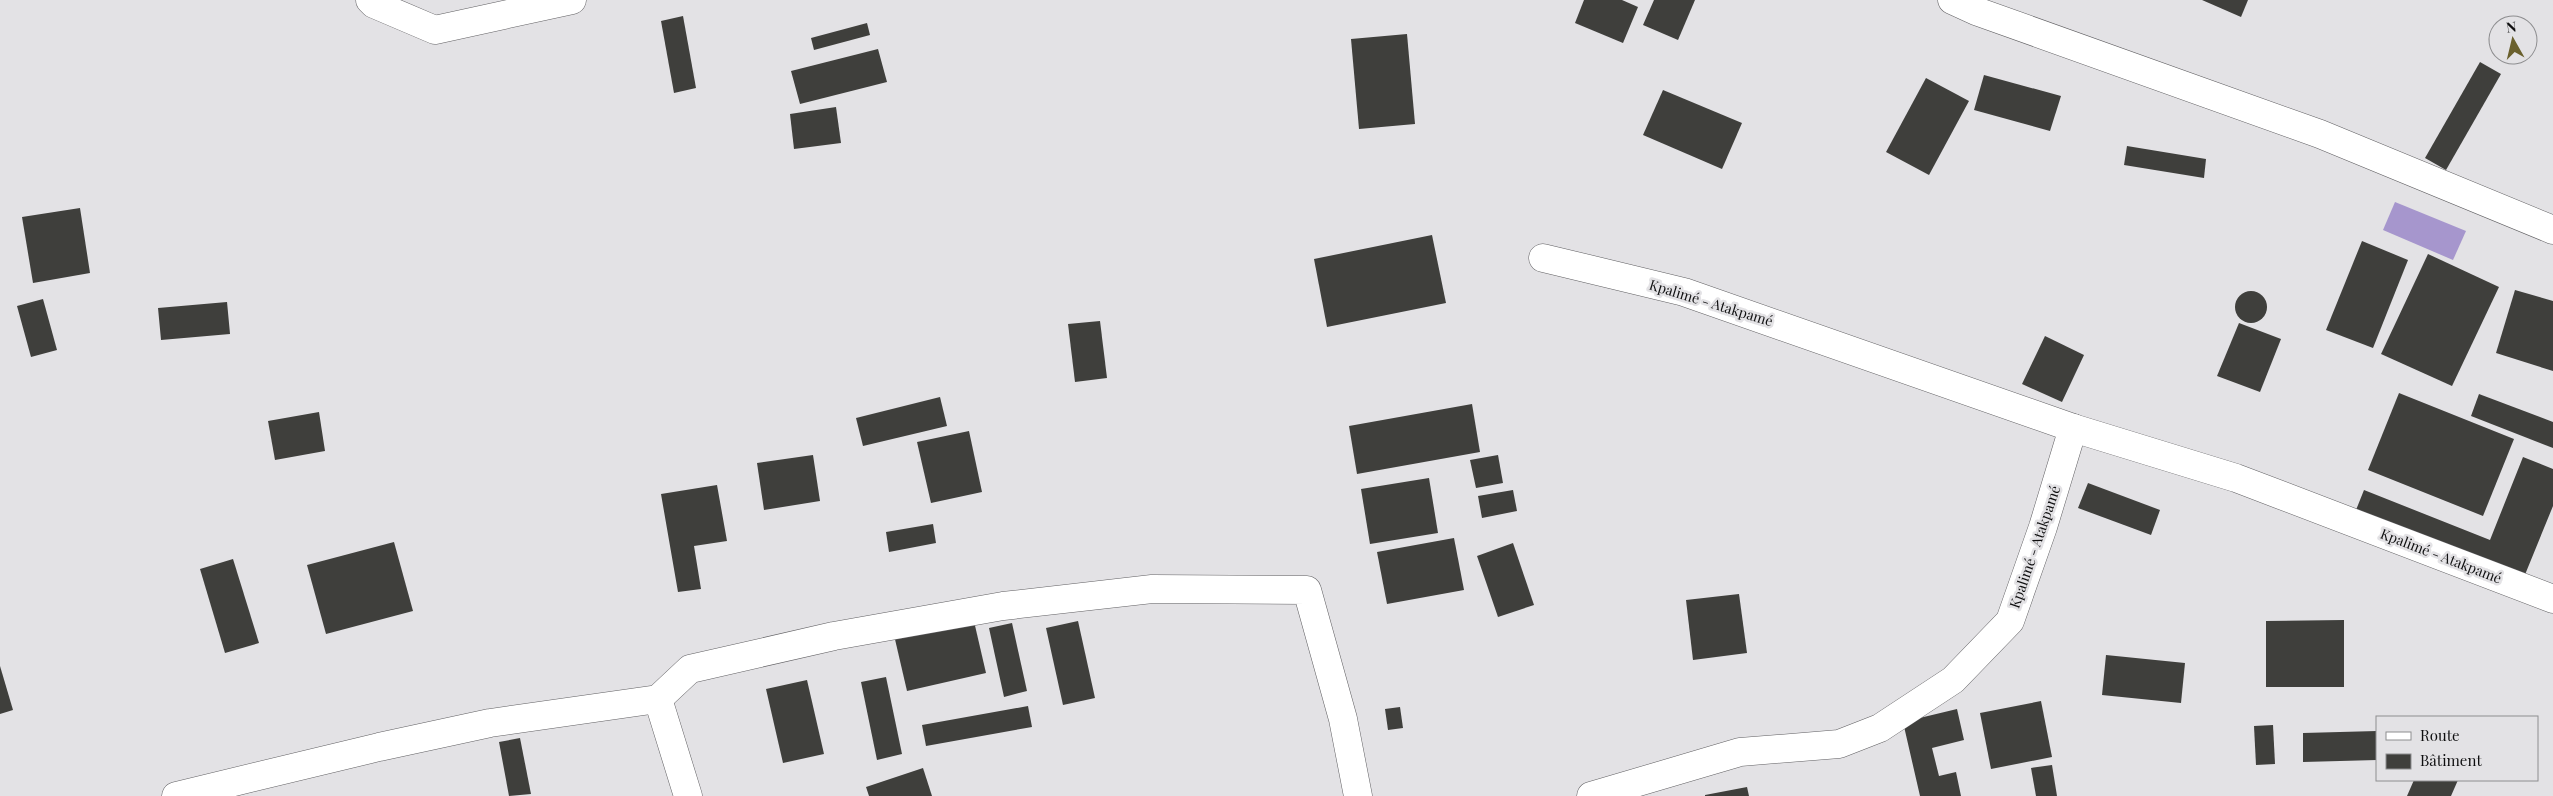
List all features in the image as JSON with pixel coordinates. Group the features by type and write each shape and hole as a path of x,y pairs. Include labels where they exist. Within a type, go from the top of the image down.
{"street":[{"path":"370,0 374,4 436,30 572,0"},
{"path":"1952,0 1976,11 2320,134 2553,230"},
{"name":"Kpalimé - Atakpamé","path":"1543,258 1684,292 2073,428 2236,478 2553,599"},
{"name":"Kpalimé - Atakpamé","path":"1591,796 1740,752 1839,744 1880,728 1953,680 2010,621 2043,528 2073,428"},
{"path":"176,796 490,722 658,700 690,669 834,636 1003,606 1152,589 1307,590 1343,719 1358,796"},
{"path":"658,700 688,796"}],"shaded area":[{"path":"2395,202 2466,231 2453,260 2383,230"}],"building":[{"path":"1584,0 1622,0 1638,7 1623,43 1575,23"},
{"path":"1654,0 1695,0 1678,40 1643,25"},
{"path":"2202,0 2248,0 2241,17"},
{"path":"683,16 696,88 674,93 661,21"},
{"path":"867,23 870,35 814,50 811,38"},
{"path":"1407,34 1415,124 1359,129 1351,39"},
{"path":"878,49 887,82 800,104 791,71"},
{"path":"2480,62 2501,74 2446,170 2425,158"},
{"path":"1984,75 2061,96 2050,131 1974,110"},
{"path":"1926,78 1969,101 1929,175 1886,152"},
{"path":"1663,90 1742,123 1722,169 1643,135"},
{"path":"836,107 841,143 794,149 790,114"},
{"path":"2127,146 2206,159 2204,178 2124,165"},
{"path":"80,208 90,273 33,283 22,217"},
{"path":"1432,235 1446,303 1327,327 1314,259"},
{"path":"2362,241 2408,260 2373,348 2326,330"},
{"path":"2428,254 2499,287 2452,386 2381,354"},
{"path":"2515,290 2553,301 2553,371 2496,353"},
{"path":"2251,291 2257,292 2262,296 2266,301 2266,313 2262,318 2257,322 2251,323 2245,322 2240,318 2236,313 2235,307 2236,301 2240,296 2245,292"},
{"path":"43,299 57,350 31,357 17,306"},
{"path":"227,302 230,334 161,340 158,308"},
{"path":"1100,321 1107,378 1075,382 1068,324"},
{"path":"2239,323 2281,339 2260,392 2217,376"},
{"path":"2045,336 2084,355 2062,402 2022,384"},
{"path":"2399,393 2514,439 2483,516 2368,470"},
{"path":"2479,394 2553,422 2553,448 2471,416"},
{"path":"940,397 947,426 863,446 856,418"},
{"path":"1472,404 1480,452 1357,474 1349,426"},
{"path":"319,412 325,451 275,460 268,421"},
{"path":"969,431 982,492 931,503 917,442"},
{"path":"813,455 820,501 764,510 757,463"},
{"path":"1498,455 1503,483 1476,488 1470,460"},
{"path":"2523,457 2553,469 2553,506 2522,582 2354,515 2364,490 2490,540"},
{"path":"1429,478 1438,533 1370,544 1361,489"},
{"path":"2088,483 2160,510 2151,535 2078,508"},
{"path":"717,485 727,541 694,546 701,589 678,592 661,494"},
{"path":"1513,490 1517,511 1482,518 1478,496"},
{"path":"933,524 936,543 889,552 886,532"},
{"path":"1454,538 1464,590 1387,604 1377,552"},
{"path":"394,542 413,611 326,634 307,565"},
{"path":"1513,543 1534,605 1498,617 1477,556"},
{"path":"233,559 259,643 225,653 200,569"},
{"path":"1739,594 1747,653 1693,660 1686,600"},
{"path":"973,617 986,673 907,691 894,635"},
{"path":"2344,620 2344,687 2266,687 2266,621"},
{"path":"1078,621 1095,698 1063,705 1046,628"},
{"path":"1012,623 1027,691 1004,697 989,628"},
{"path":"2106,655 2185,663 2181,703 2102,695"},
{"path":"0,666 13,710 0,714"},
{"path":"886,677 902,754 877,760 861,682"},
{"path":"807,680 824,754 783,763 766,689"},
{"path":"2041,701 2052,757 1991,769 1980,713"},
{"path":"1028,706 1032,727 926,746 922,725"},
{"path":"1400,707 1403,728 1388,730 1385,709"},
{"path":"1957,709 1964,740 1932,748 1939,776 1956,772 1961,796 1920,796 1903,722"},
{"path":"2273,725 2275,764 2256,765 2254,726"},
{"path":"2376,731 2376,760 2303,762 2303,733"},
{"path":"520,738 531,794 509,796 499,742"},
{"path":"2052,765 2057,796 2036,796 2031,768"},
{"path":"923,768 932,796 869,796 866,787"},
{"path":"2414,781 2458,781 2451,796 2407,796"},
{"path":"1747,787 1749,796 1705,796 1705,795"}]}
